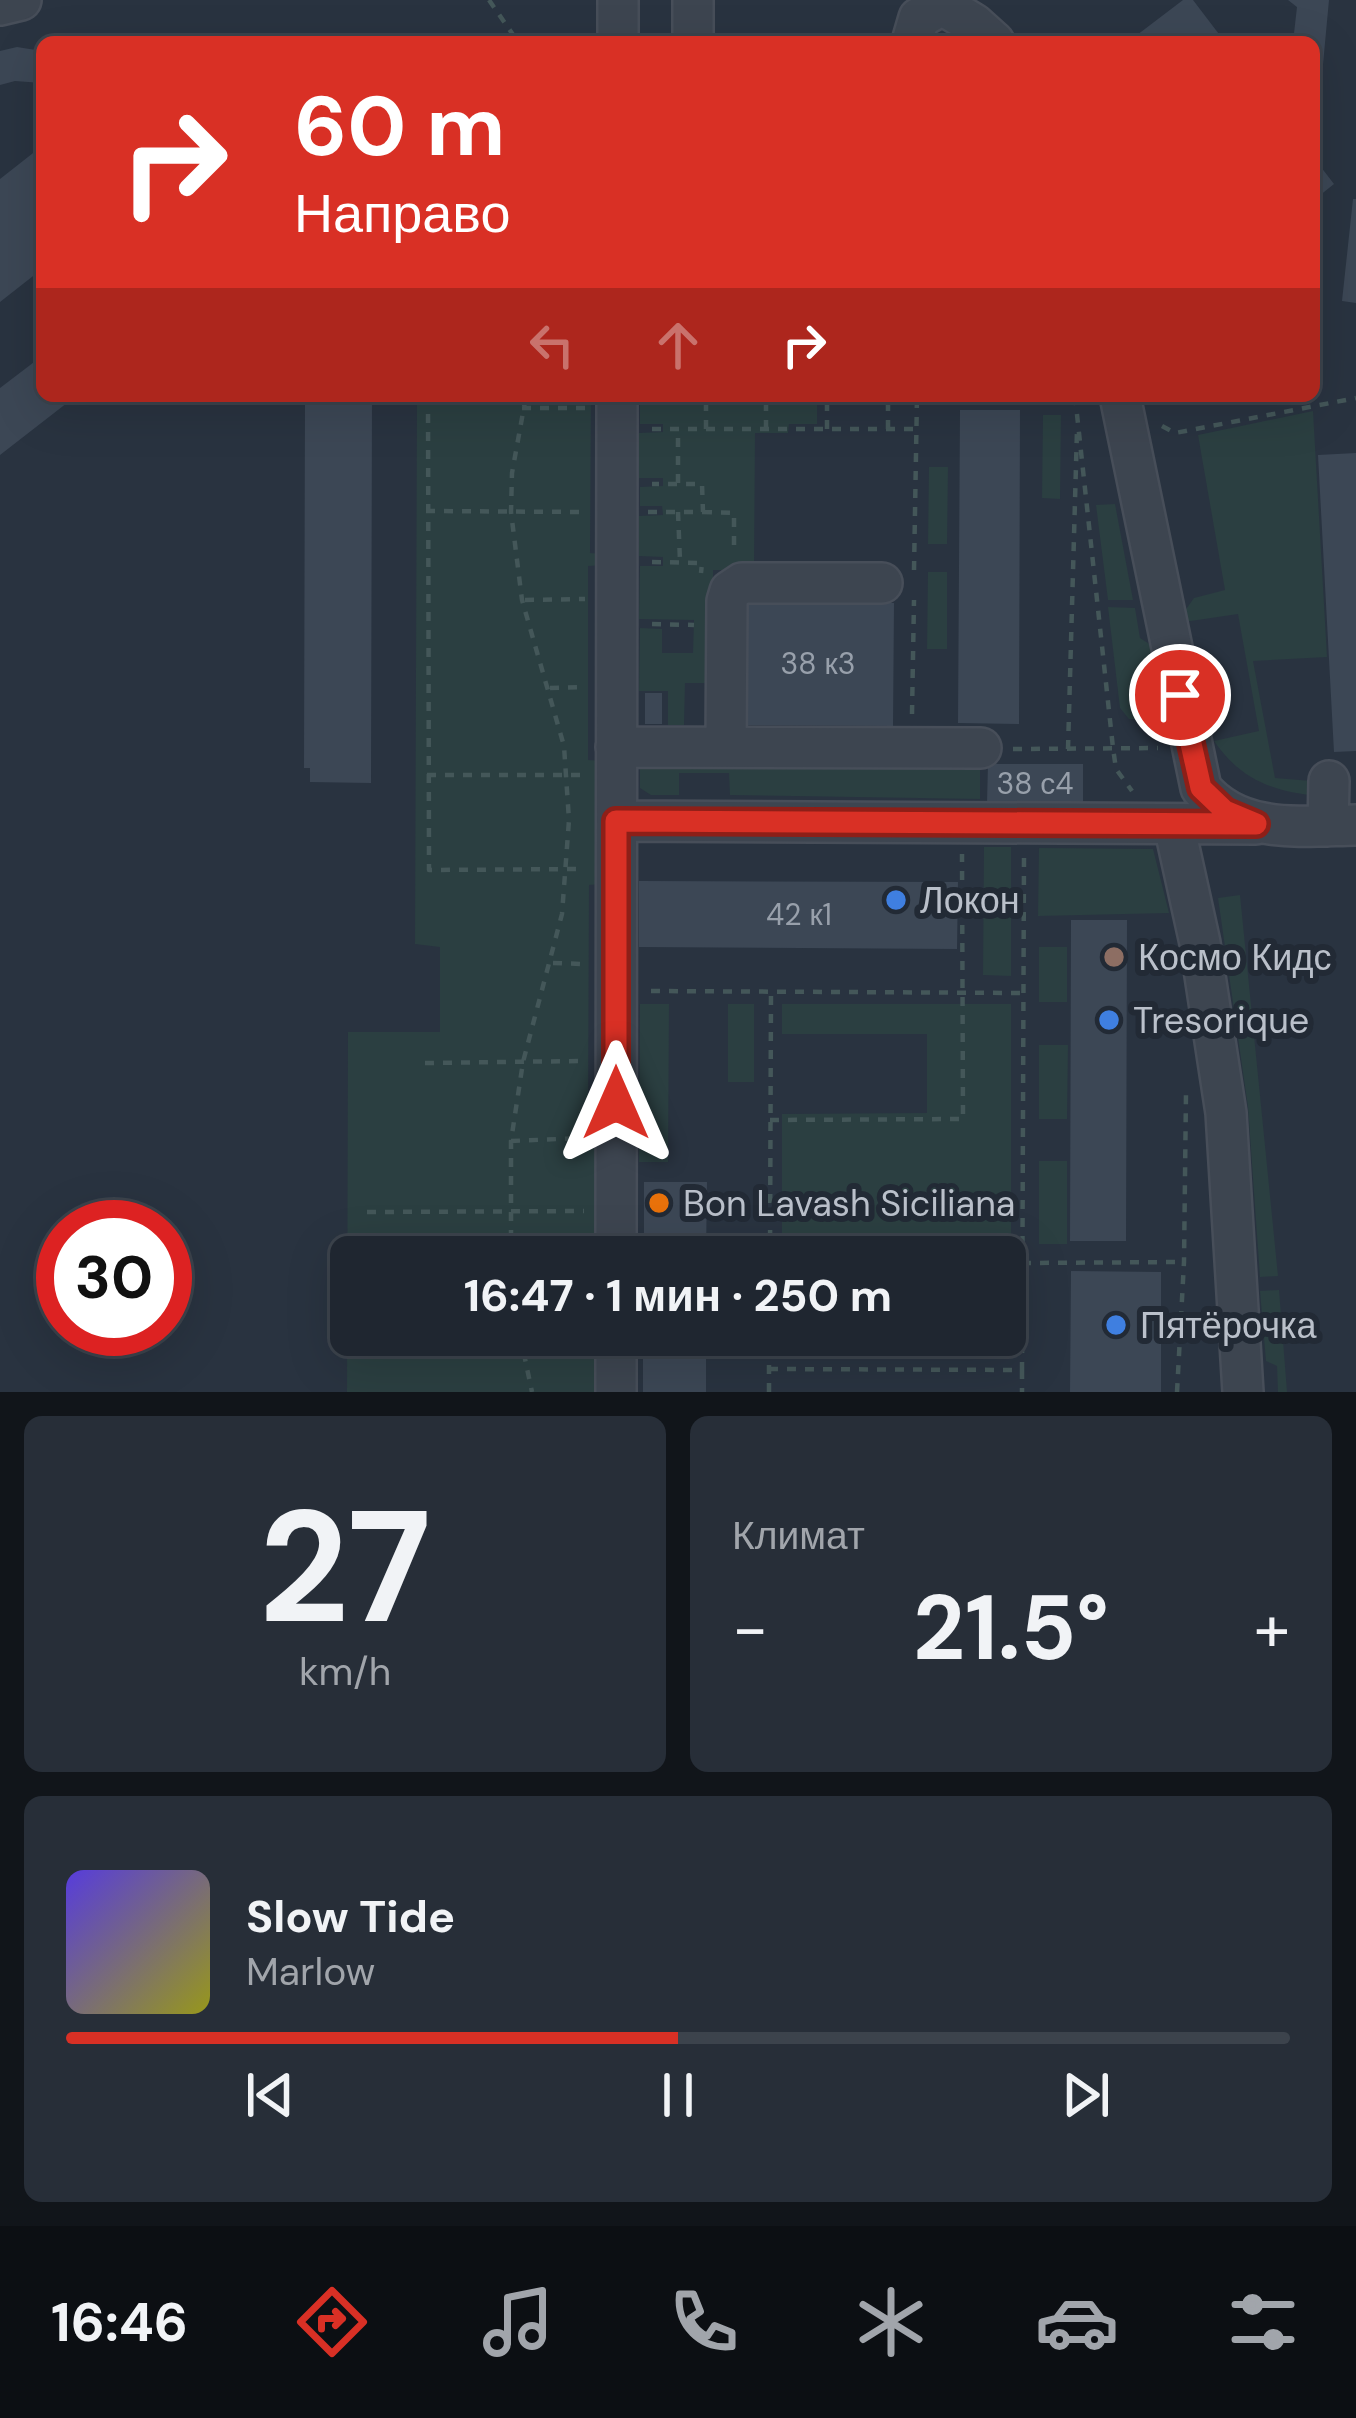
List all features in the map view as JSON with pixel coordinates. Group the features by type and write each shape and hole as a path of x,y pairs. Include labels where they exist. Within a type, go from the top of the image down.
{"street":[{"path":"0,5 21,0"},
{"path":"618,0 618,36"},
{"path":"693,0 693,36"},
{"path":"914,36 919,17 938,2 986,36"},
{"path":"1121,406 1201,788 1213,803 1256,824"},
{"path":"611,411 616,1236"},
{"path":"726,747 730,591 742,583 882,583"},
{"path":"616,762 726,747 981,748"},
{"path":"616,821 1342,825 1330,781"},
{"path":"1174,825 1200,943 1226,1113 1243,1392"},
{"path":"616,1356 616,1392"}],"path":[{"path":"489,0 514,36"},
{"path":"1121,406 1174,433 1356,398"},
{"path":"428,402 428,870 602,871"},
{"path":"510,1236 511,1141 523,1062 552,963 566,869 567,775 550,688 522,600 511,512 524,402"},
{"path":"706,402 706,429"},
{"path":"766,402 766,429"},
{"path":"827,402 827,429"},
{"path":"888,402 888,429"},
{"path":"1077,402 1116,770"},
{"path":"1068,748 1078,407"},
{"path":"522,408 611,411 678,429 916,429"},
{"path":"678,429 678,484"},
{"path":"654,484 702,484 703,512"},
{"path":"427,511 586,512"},
{"path":"630,512 734,513 734,562"},
{"path":"678,512 680,562"},
{"path":"634,562 718,562"},
{"path":"701,562 701,580"},
{"path":"522,600 585,599"},
{"path":"634,624 694,625 700,616"},
{"path":"550,688 584,687"},
{"path":"981,748 1191,748"},
{"path":"427,775 567,775 616,762"},
{"path":"770,1120 963,1119 962,824"},
{"path":"1022,1236 1024,825"},
{"path":"552,963 584,964"},
{"path":"616,992 1024,993"},
{"path":"770,1236 771,992"},
{"path":"425,1063 584,1061"},
{"path":"1177,1392 1186,1080"},
{"path":"511,1141 585,1138"},
{"path":"368,1212 616,1209"},
{"path":"1026,1263 1184,1262"},
{"path":"524,1356 532,1392"},
{"path":"769,1356 769,1392"},
{"path":"1022,1356 1022,1392"},
{"path":"769,1369 1022,1370"}],"green space":[{"path":"417,402 591,402 590,553 603,554 604,565 588,566 588,760 603,761 602,884 589,885 588,1120 602,1121 603,1236 347,1236 348,1032 440,1032 440,947 415,944"},
{"path":"640,402 817,402 817,424 789,424 788,433 755,433 754,570 713,570 713,683 685,683 684,725 668,725 668,691 639,691 640,628 662,629 662,653 693,653 694,620 639,619 640,566 663,566 663,557 639,556 639,516 663,515 662,506 640,506 640,487 663,486 663,478 639,478 639,433 663,432 663,424 640,424"},
{"path":"1313,411 1327,657 1253,661 1275,778 1324,782 1317,796 1259,781 1235,765 1214,741 1259,731 1238,614 1184,622 1182,615 1194,598 1225,590 1198,435"},
{"path":"1043,415 1061,415 1060,499 1042,498"},
{"path":"929,467 948,467 947,544 928,544"},
{"path":"1115,504 1133,600 1108,600 1096,505"},
{"path":"928,572 947,572 947,649 927,649"},
{"path":"1108,607 1135,608 1140,638 1154,647 1166,708 1148,719 1129,719 1120,708"},
{"path":"640,765 980,767 980,799 730,795 729,773 679,773 679,795 651,795 640,788"},
{"path":"984,847 1011,847 1011,976 983,975"},
{"path":"1039,848 1153,849 1169,913 1038,916"},
{"path":"1240,895 1278,1276 1260,1277 1248,1107 1218,898"},
{"path":"1039,947 1067,947 1067,1002 1039,1002"},
{"path":"640,1004 669,1004 668,1162 639,1162"},
{"path":"728,1004 754,1004 754,1082 728,1082"},
{"path":"782,1004 1011,1004 1011,1236 782,1236 782,1114 927,1113 927,1034 782,1034"},
{"path":"1039,1045 1068,1045 1067,1119 1039,1119"},
{"path":"1039,1161 1067,1161 1067,1244 1039,1244"},
{"path":"1279,1290 1287,1392 1278,1392 1277,1366 1266,1361 1260,1291"},
{"path":"347,1356 603,1356 602,1392 347,1392"}],"building":[{"path":"1183,0 1193,0 1220,36 1138,36"},
{"path":"1288,0 1329,0 1321,86 1320,36 1294,36 1297,7"},
{"path":"36,50 36,83 0,85 0,51"},
{"path":"36,151 36,274 0,302 0,179"},
{"path":"1320,166 1334,184 1320,195"},
{"path":"1356,199 1356,303 1342,301"},
{"path":"36,361 36,402 68,402 0,455 0,388"},
{"path":"305,402 372,402 371,783 310,782 310,768 304,768"},
{"path":"960,410 1020,410 1019,724 958,723"},
{"path":"1356,453 1356,751 1334,752 1318,455"},
{"path":"743,603 894,603 893,726 743,725"},
{"path":"645,693 662,693 662,724 645,724"},
{"path":"988,764 1083,764 1083,803 987,803"},
{"path":"639,881 958,882 957,949 639,947"},
{"path":"1071,920 1127,920 1126,1241 1070,1241"},
{"path":"644,1182 707,1182 706,1236 644,1236"},
{"name":"Пятёрочка","path":"1071,1271 1161,1272 1161,1392 1070,1392"},
{"path":"643,1356 706,1356 706,1392 643,1392"}],"place":[{"name":"Локон","path":"896,900"},
{"name":"Космо Кидс","path":"1114,957"},
{"name":"Tresorique","path":"1109,1020"},
{"name":"Bon Lavash Siciliana","path":"659,1203"},
{"name":"Пятёрочка","path":"1116,1325"}],"route":[{"path":"616,1103 616,821 1256,824 1225,811 1201,788 1180,695"}]}
